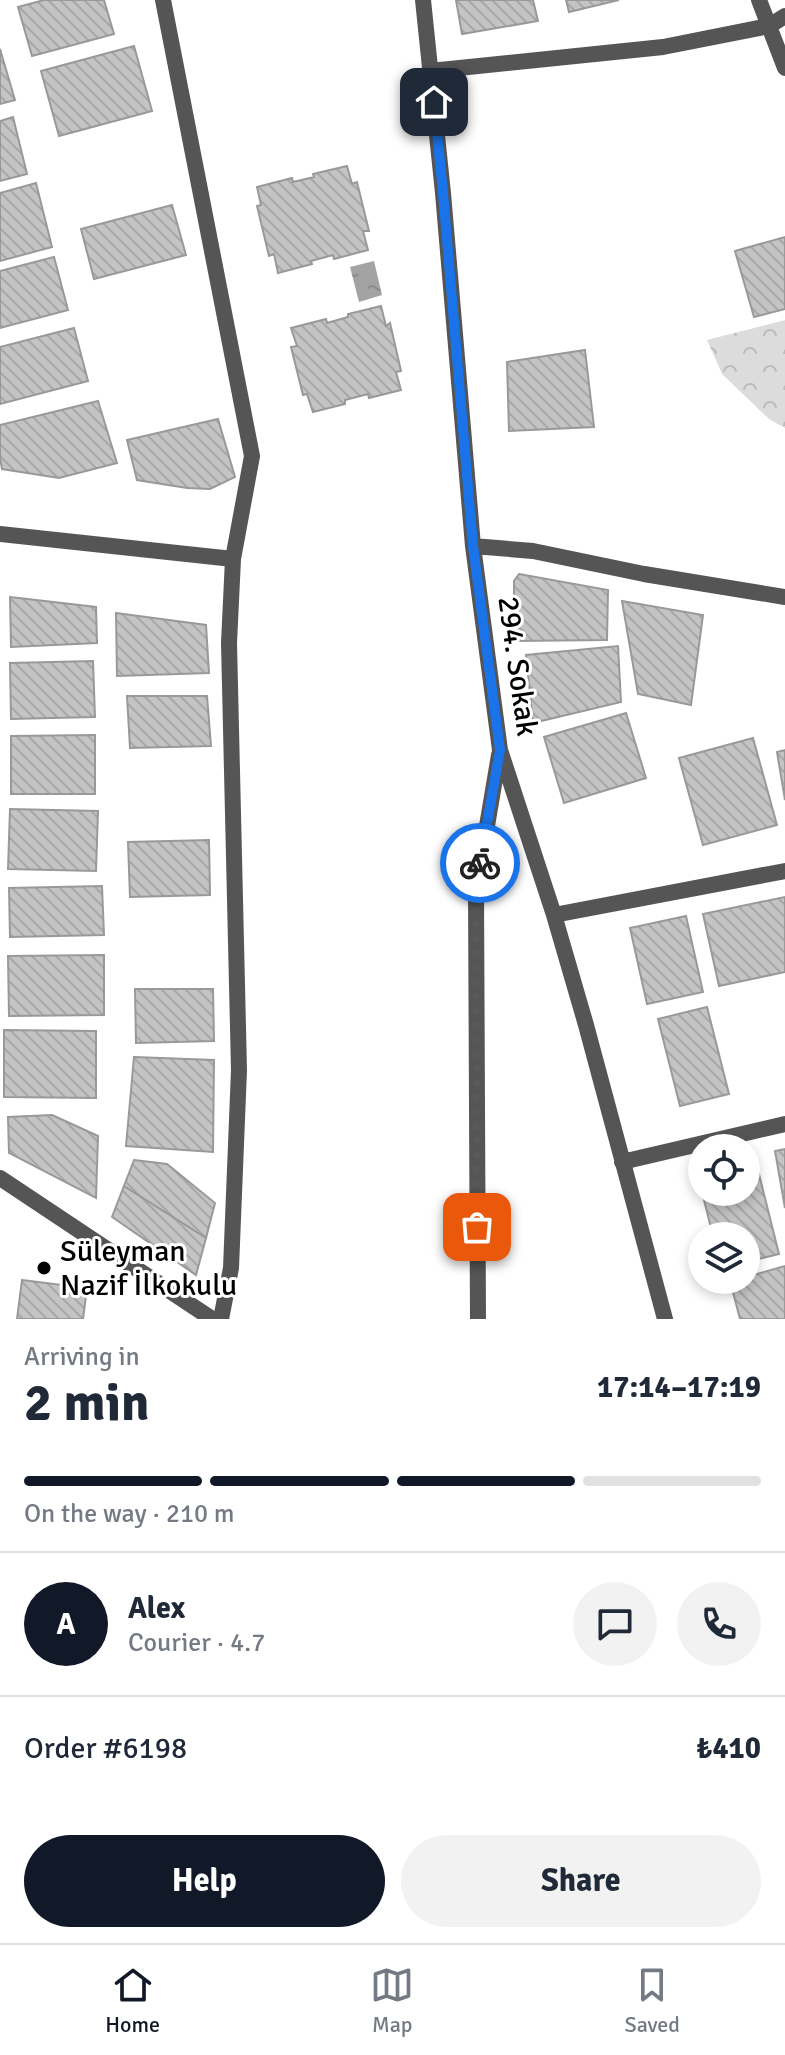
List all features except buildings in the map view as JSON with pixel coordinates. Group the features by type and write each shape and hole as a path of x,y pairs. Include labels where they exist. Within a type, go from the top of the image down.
{"street":[{"path":"163,0 252,456 233,559 229,643 239,1070 231,1268 221,1319"},
{"name":"294. Sokak","path":"423,0 473,546 500,750 586,1025 665,1319"},
{"path":"759,0 785,68"},
{"path":"430,71 663,47 769,26 785,16"},
{"path":"0,534 233,559"},
{"path":"473,546 533,551 672,579 785,597"},
{"path":"478,1319 476,891 500,750"},
{"path":"554,915 785,871"},
{"path":"622,1162 785,1124"},
{"path":"0,1178 212,1319"}],"green space":[{"path":"785,320 785,428 769,419 722,374 707,340"}],"water":[{"path":"374,261 382,295 359,302 350,267"}],"way so far":[{"path":"477,1227 476,891 480,863"}],"place":[{"name":"Süleyman Nazif İlkokulu","path":"44,1268"}],"route":[{"path":"434,102 473,546 500,750 480,863"}]}
